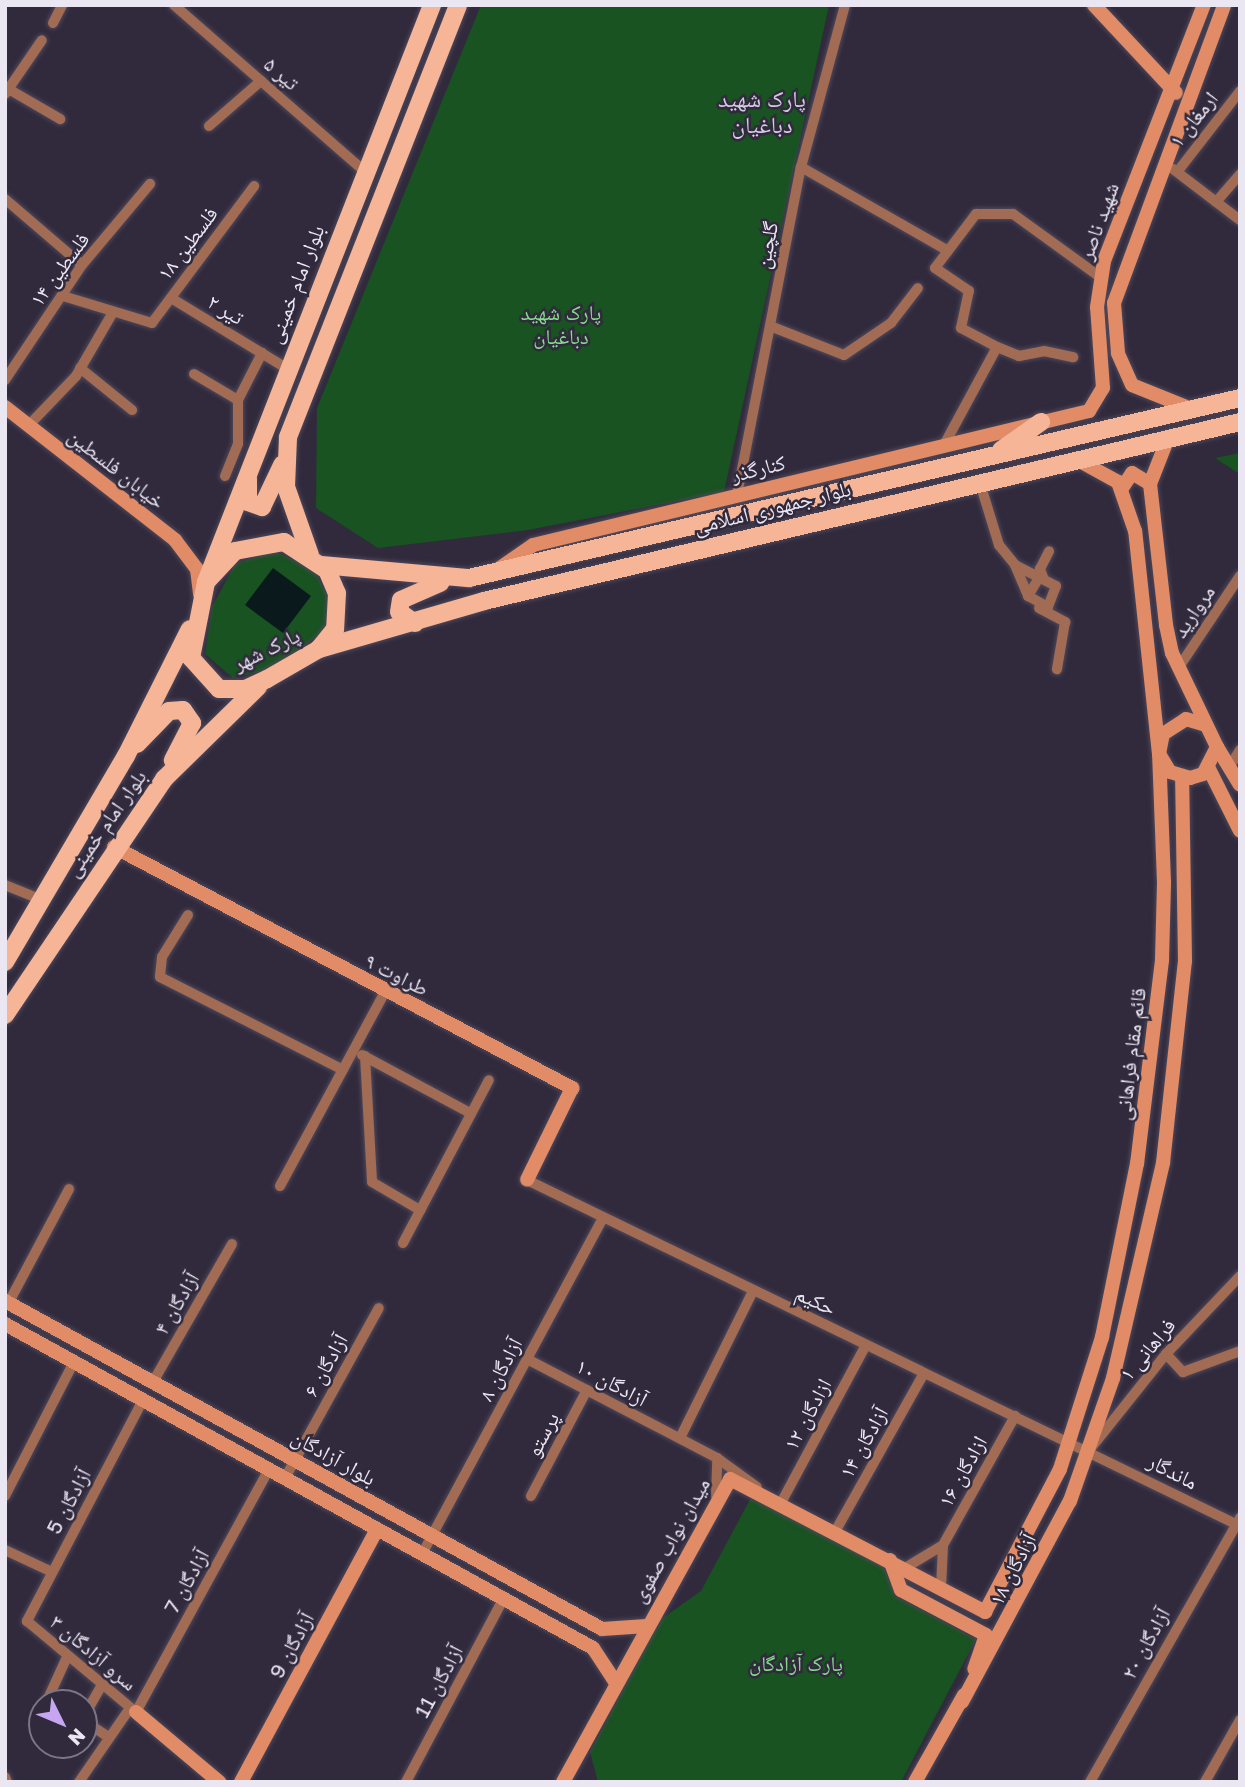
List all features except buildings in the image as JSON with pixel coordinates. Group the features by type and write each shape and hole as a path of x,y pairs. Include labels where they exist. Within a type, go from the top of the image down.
{"main road":[{"name":"بلوار امام خمینی","path":"202,576 432,5"},
{"path":"247,468 248,502 262,507 285,460 302,395 458,5"},
{"name":"بلوار جمهوری اسلامی","path":"316,560 450,580 493,573 1240,398"},
{"path":"990,457 1041,422"},
{"name":"بلوار جمهوری اسلامی","path":"319,649 979,480 1240,422"},
{"path":"285,460 291,507 316,560"},
{"name":"پارک شهر","path":"284,542 316,560 334,582 339,613 319,649 267,679 227,691 205,679 191,658 202,576 223,559 246,548 284,542"},
{"path":"415,623 399,612 404,595 450,580"},
{"name":"بلوار امام خمینی","path":"5,962 126,756 194,622"},
{"name":"بلوار امام خمینی","path":"5,1015 114,847 164,779 267,679"},
{"path":"126,756 169,711 183,710 192,723 164,779"}],"street":[{"path":"53,23 62,5"},
{"name":"تیر ۵","path":"174,5 364,172"},
{"name":"گلچین","path":"737,495 801,167 845,5"},
{"path":"1094,5 1170,91 1187,98"},
{"name":"شهید ناصر","path":"1041,422 1089,411 1101,395 1100,277 1204,5"},
{"name":"شهید ناصر","path":"1189,408 1132,385 1115,334 1116,286 1224,5"},
{"path":"42,40 6,90 60,119"},
{"path":"208,126 261,80"},
{"name":"ارمغان ۱","path":"1178,171 1240,91"},
{"path":"1162,165 1178,171 1240,220"},
{"path":"801,167 948,251"},
{"path":"1216,202 1240,174"},
{"name":"فلسطین ۱۴","path":"5,380 82,265 150,184"},
{"name":"فلسطین ۱۸","path":"112,314 152,323 254,186"},
{"path":"5,199 82,265"},
{"path":"1073,357 1044,351 1019,356 961,328 969,291 935,268 976,214 1013,214 1100,277"},
{"path":"770,326 844,355 891,323 918,288"},
{"path":"29,425 80,368 112,314 63,296"},
{"name":"تیر ۲","path":"171,298 286,368"},
{"path":"944,445 998,347"},
{"path":"225,476 238,444 238,400 262,353"},
{"path":"80,368 132,410"},
{"path":"194,374 238,400"},
{"name":"خیابان فلسطین","path":"5,407 175,540 202,576"},
{"name":"کنارگذر","path":"493,573 533,545 1041,422"},
{"path":"1168,438 1150,484 1168,639 1178,667 1206,725 1240,785"},
{"path":"1070,458 1102,468 1122,488 1127,475 1136,472 1150,484"},
{"path":"979,480 999,545 1015,565 1028,596 1039,607 1065,622 1057,668"},
{"name":"قائم مقام فراهانی","path":"941,1588 985,1612 1069,1442 1102,1337 1144,1115 1162,960 1159,754 1135,531 1122,488"},
{"path":"1028,596 1041,578 1040,569 1049,551"},
{"path":"1015,565 1041,578 1058,594 1039,607"},
{"name":"مروارید","path":"1178,667 1240,576"},
{"path":"1206,725 1193,719 1172,723 1163,733 1159,754 1165,767 1182,778 1209,769"},
{"path":"1217,747 1209,769 1240,831"},
{"path":"1230,766 1240,750"},
{"name":"قائم مقام فراهانی","path":"1089,1450 1163,1163 1185,961 1182,778"},
{"name":"طراوت ۹","path":"114,847 572,1088 527,1180"},
{"path":"5,885 42,900"},
{"path":"188,915 162,957 160,977 343,1070"},
{"path":"280,1186 386,992"},
{"path":"354,1051 470,1113"},
{"path":"365,1056 372,1182 420,1210"},
{"path":"403,1243 489,1080"},
{"name":"حکیم","path":"527,1180 602,1220 1089,1450"},
{"path":"6,1304 69,1189"},
{"name":"آزادگان ۸","path":"422,1553 602,1220"},
{"name":"آزادگان ۴","path":"153,1382 232,1244"},
{"name":"فراهانی ۱","path":"1089,1450 1166,1354 1240,1276"},
{"path":"680,1438 753,1291"},
{"name":"بلوار آزادگان","path":"6,1304 602,1629"},
{"name":"آزادگان ۶","path":"285,1478 379,1308"},
{"name":"بلوار آزادگان","path":"5,1324 593,1648 617,1683"},
{"name":"ازادگان ۱۲","path":"782,1501 866,1345"},
{"path":"1166,1354 1183,1372 1240,1352"},
{"name":"آزادگان ۱۰","path":"527,1359 717,1458 760,1490"},
{"path":"5,1496 74,1362"},
{"name":"آزادگان ۱۴","path":"836,1531 924,1373"},
{"path":"144,1400 153,1382"},
{"name":"پرستو","path":"531,1496 587,1390"},
{"name":"آزادگان 5","path":"27,1621 144,1400"},
{"name":"ازادگان ۱۶","path":"941,1588 943,1545 1015,1416"},
{"name":"ماندگار","path":"1089,1450 1238,1522"},
{"name":"آزادگان ۱۸","path":"961,1702 1042,1558 1089,1450"},
{"path":"716,1496 717,1458"},
{"name":"آزادگان 7","path":"81,1781 107,1736 133,1710 269,1469"},
{"name":"میدان نواب صفوی","path":"563,1782 716,1496 730,1479 782,1501 941,1588"},
{"name":"آزادگان ۲۰","path":"1090,1782 1238,1522"},
{"name":"آزادگان 9","path":"241,1782 377,1529"},
{"name":"ازادگان ۱۶","path":"905,1568 943,1545"},
{"path":"5,1550 52,1572"},
{"path":"890,1560 901,1590 986,1635 961,1702 920,1778"},
{"name":"آزادگان 11","path":"406,1782 504,1598"},
{"name":"سرو آزادگان ۳","path":"27,1621 100,1686 133,1710"},
{"path":"593,1648 604,1641 602,1629 647,1626"},
{"path":"52,1689 67,1657"},
{"path":"98,1690 100,1686"},
{"path":"133,1710 219,1782"},
{"path":"1205,1782 1240,1720"},
{"path":"98,1730 107,1736"}],"green space":[{"name":"پارک شهید دباغیان","path":"481,5 829,5 724,492 528,530 378,548 316,508 317,408"},
{"path":"1240,453 1238,473 1215,458"},
{"path":"273,551 313,568 327,594 329,616 322,633 270,669 233,678 205,654 212,607 235,564"},
{"name":"پارک آزادگان","path":"753,1494 883,1564 895,1596 976,1639 901,1782 598,1782 590,1752 660,1620 701,1591"}],"shaded area":[{"path":"273,568 311,596 283,633 245,605"}],"district":[{"name":"پارک شهید دباغیان","path":"762,111"}]}
